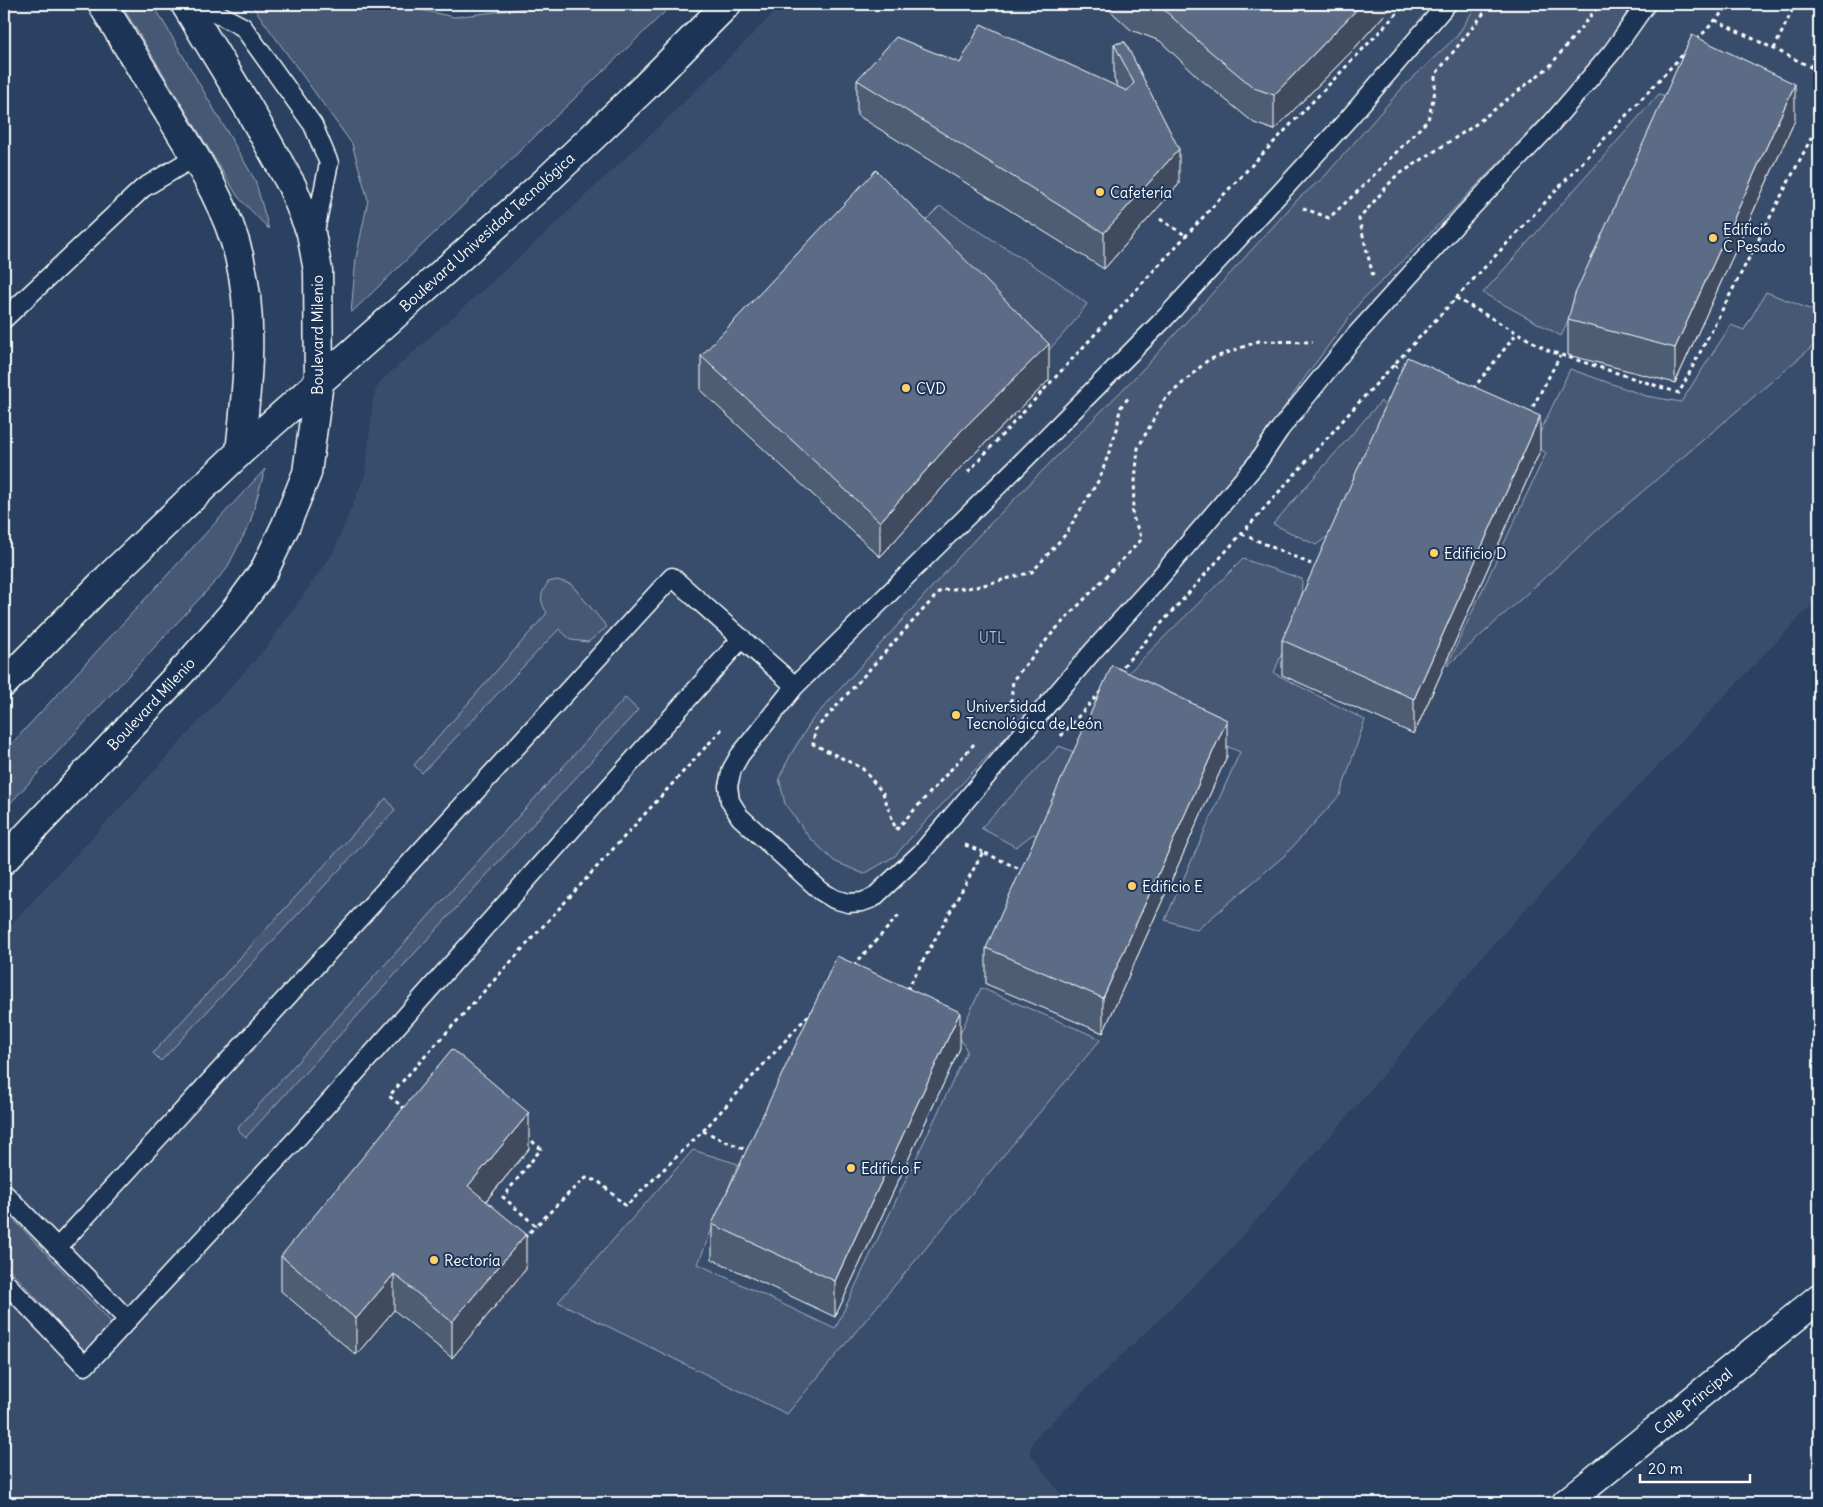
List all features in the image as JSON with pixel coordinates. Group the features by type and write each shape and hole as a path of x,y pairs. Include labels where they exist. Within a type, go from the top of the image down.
{"street":[{"path":"4,683 108,578 240,452 248,378 249,338 246,295 239,256 229,225 212,185 102,4"},
{"name":"Boulevard Milenio","path":"4,860 187,666 234,612 264,571 286,525 307,473 319,382 318,271 313,241 292,186 250,109 185,4"},
{"name":"Boulevard Univesidad Tecnológica","path":"240,452 544,183 637,95 727,4"},
{"name":"Calle Principal","path":"1566,1503 1819,1298"}],"lane":[{"path":"200,4 244,28 313,125 328,163 313,241"},
{"path":"1447,4 1349,118 1166,317 795,686 736,762 732,769 728,786 730,801 740,817 821,891 834,899 848,903 862,902 873,898 921,853 1093,651 1154,584 1257,463 1280,429 1354,336 1556,117 1614,51 1646,4"},
{"path":"4,319 143,188 195,157"},
{"path":"57,1248 672,577 795,686"},
{"path":"4,1281 86,1366 300,1135 742,638"},
{"path":"4,1193 128,1320"}],"path":[{"path":"1296,215 1302,208 1329,218 1428,120 1434,91 1434,75 1491,4"},
{"path":"1373,277 1358,219 1396,177 1472,127 1550,66 1600,4"},
{"path":"1774,49 1795,4"},
{"path":"1715,20 1819,72"},
{"path":"1811,68 1819,48"},
{"path":"1456,298 1549,352 1678,393 1819,123"},
{"path":"1160,219 1185,235"},
{"path":"1469,393 1517,333"},
{"path":"1011,702 1013,680 1054,631 1142,539 1132,515 1138,448 1164,400 1208,360 1259,341 1318,342"},
{"path":"1526,420 1560,356"},
{"path":"1394,365 1411,374"},
{"path":"979,738 896,830 884,793 862,768 813,744 815,730 941,590 976,587 1032,572 1065,535 1100,478 1117,429 1120,408 1133,393"},
{"path":"1242,534 1311,564"},
{"path":"964,844 1022,870"},
{"path":"904,997 983,852"},
{"path":"703,1131 744,1149"},
{"path":"521,1242 536,1226"}],"shaded area":[{"name":"Universidad Tecnológica de León","path":"783,4 1819,4 1819,597 1632,793 1481,958 1347,1117 1220,1261 1034,1439 1030,1453 1067,1503 4,1503 4,932 266,648 333,553 365,475 373,401 376,389 382,380 533,245 672,114"}],"green space":[{"path":"121,4 153,4 255,180 269,229 238,197"},
{"path":"251,4 394,4 454,17 559,4 673,4 351,313 356,258 368,200 352,144"},
{"name":"UTL","path":"1477,4 1632,4 1610,40 1551,109 1414,250 1361,301 1255,450 1046,695 895,856 864,874 834,861 809,837 785,804 779,778 812,720 977,537 1147,365 1299,198 1324,177 1403,87 1457,36"},
{"path":"1659,94 1672,98 1561,336 1483,293"},
{"path":"940,206 1056,280 1087,304 1040,360 911,235"},
{"path":"1766,292 1819,313 1819,341 1595,532 1447,666 1546,453 1534,445 1570,369 1646,396 1681,402 1731,325 1744,330"},
{"path":"1381,401 1385,407 1332,533 1316,545 1273,524"},
{"path":"265,469 250,523 226,570 4,810 4,752"},
{"path":"1243,559 1302,579 1301,605 1274,673 1365,720 1340,795 1285,855 1197,930 1165,920 1240,752 1107,694"},
{"path":"557,580 571,584 607,627 588,642 571,640 559,629 422,773 414,765 547,613 542,601 542,594 548,582"},
{"path":"625,698 638,710 246,1137 237,1129"},
{"path":"1059,746 1077,753 1042,838 1033,834 1016,847 981,828"},
{"path":"386,798 395,810 161,1061 153,1053"},
{"path":"981,988 1101,1039 787,1414 558,1302 693,1150 738,1164 698,1264 835,1329 967,1051 959,1036"},
{"path":"4,1209 114,1325 88,1355 4,1263"}],"building":[{"path":"1155,4 1362,4 1274,95 1254,88 1160,6"},
{"path":"981,24 1127,91 1134,83 1114,44 1125,42 1179,149 1104,233 857,80 896,37 960,63"},
{"path":"1692,35 1795,84 1675,348 1568,320 1575,294"},
{"path":"876,170 1049,344 960,432 880,522 701,356"},
{"path":"1407,357 1540,416 1414,699 1282,640"},
{"path":"1112,665 1227,720 1103,998 986,948"},
{"path":"837,956 960,1012 835,1281 712,1224"},
{"path":"452,1049 529,1113 468,1186 526,1234 452,1322 394,1274 356,1319 281,1256"}],"place":[{"name":"Cafetería","path":"1100,192"},
{"name":"Edificio C Pesado","path":"1713,238"},
{"name":"CVD","path":"906,388"},
{"name":"Edificio D","path":"1434,553"},
{"name":"Universidad Tecnológica de León","path":"956,715"},
{"name":"Edificio E","path":"1132,886"},
{"name":"Edificio F","path":"851,1168"},
{"name":"Rectoría","path":"434,1260"}]}
